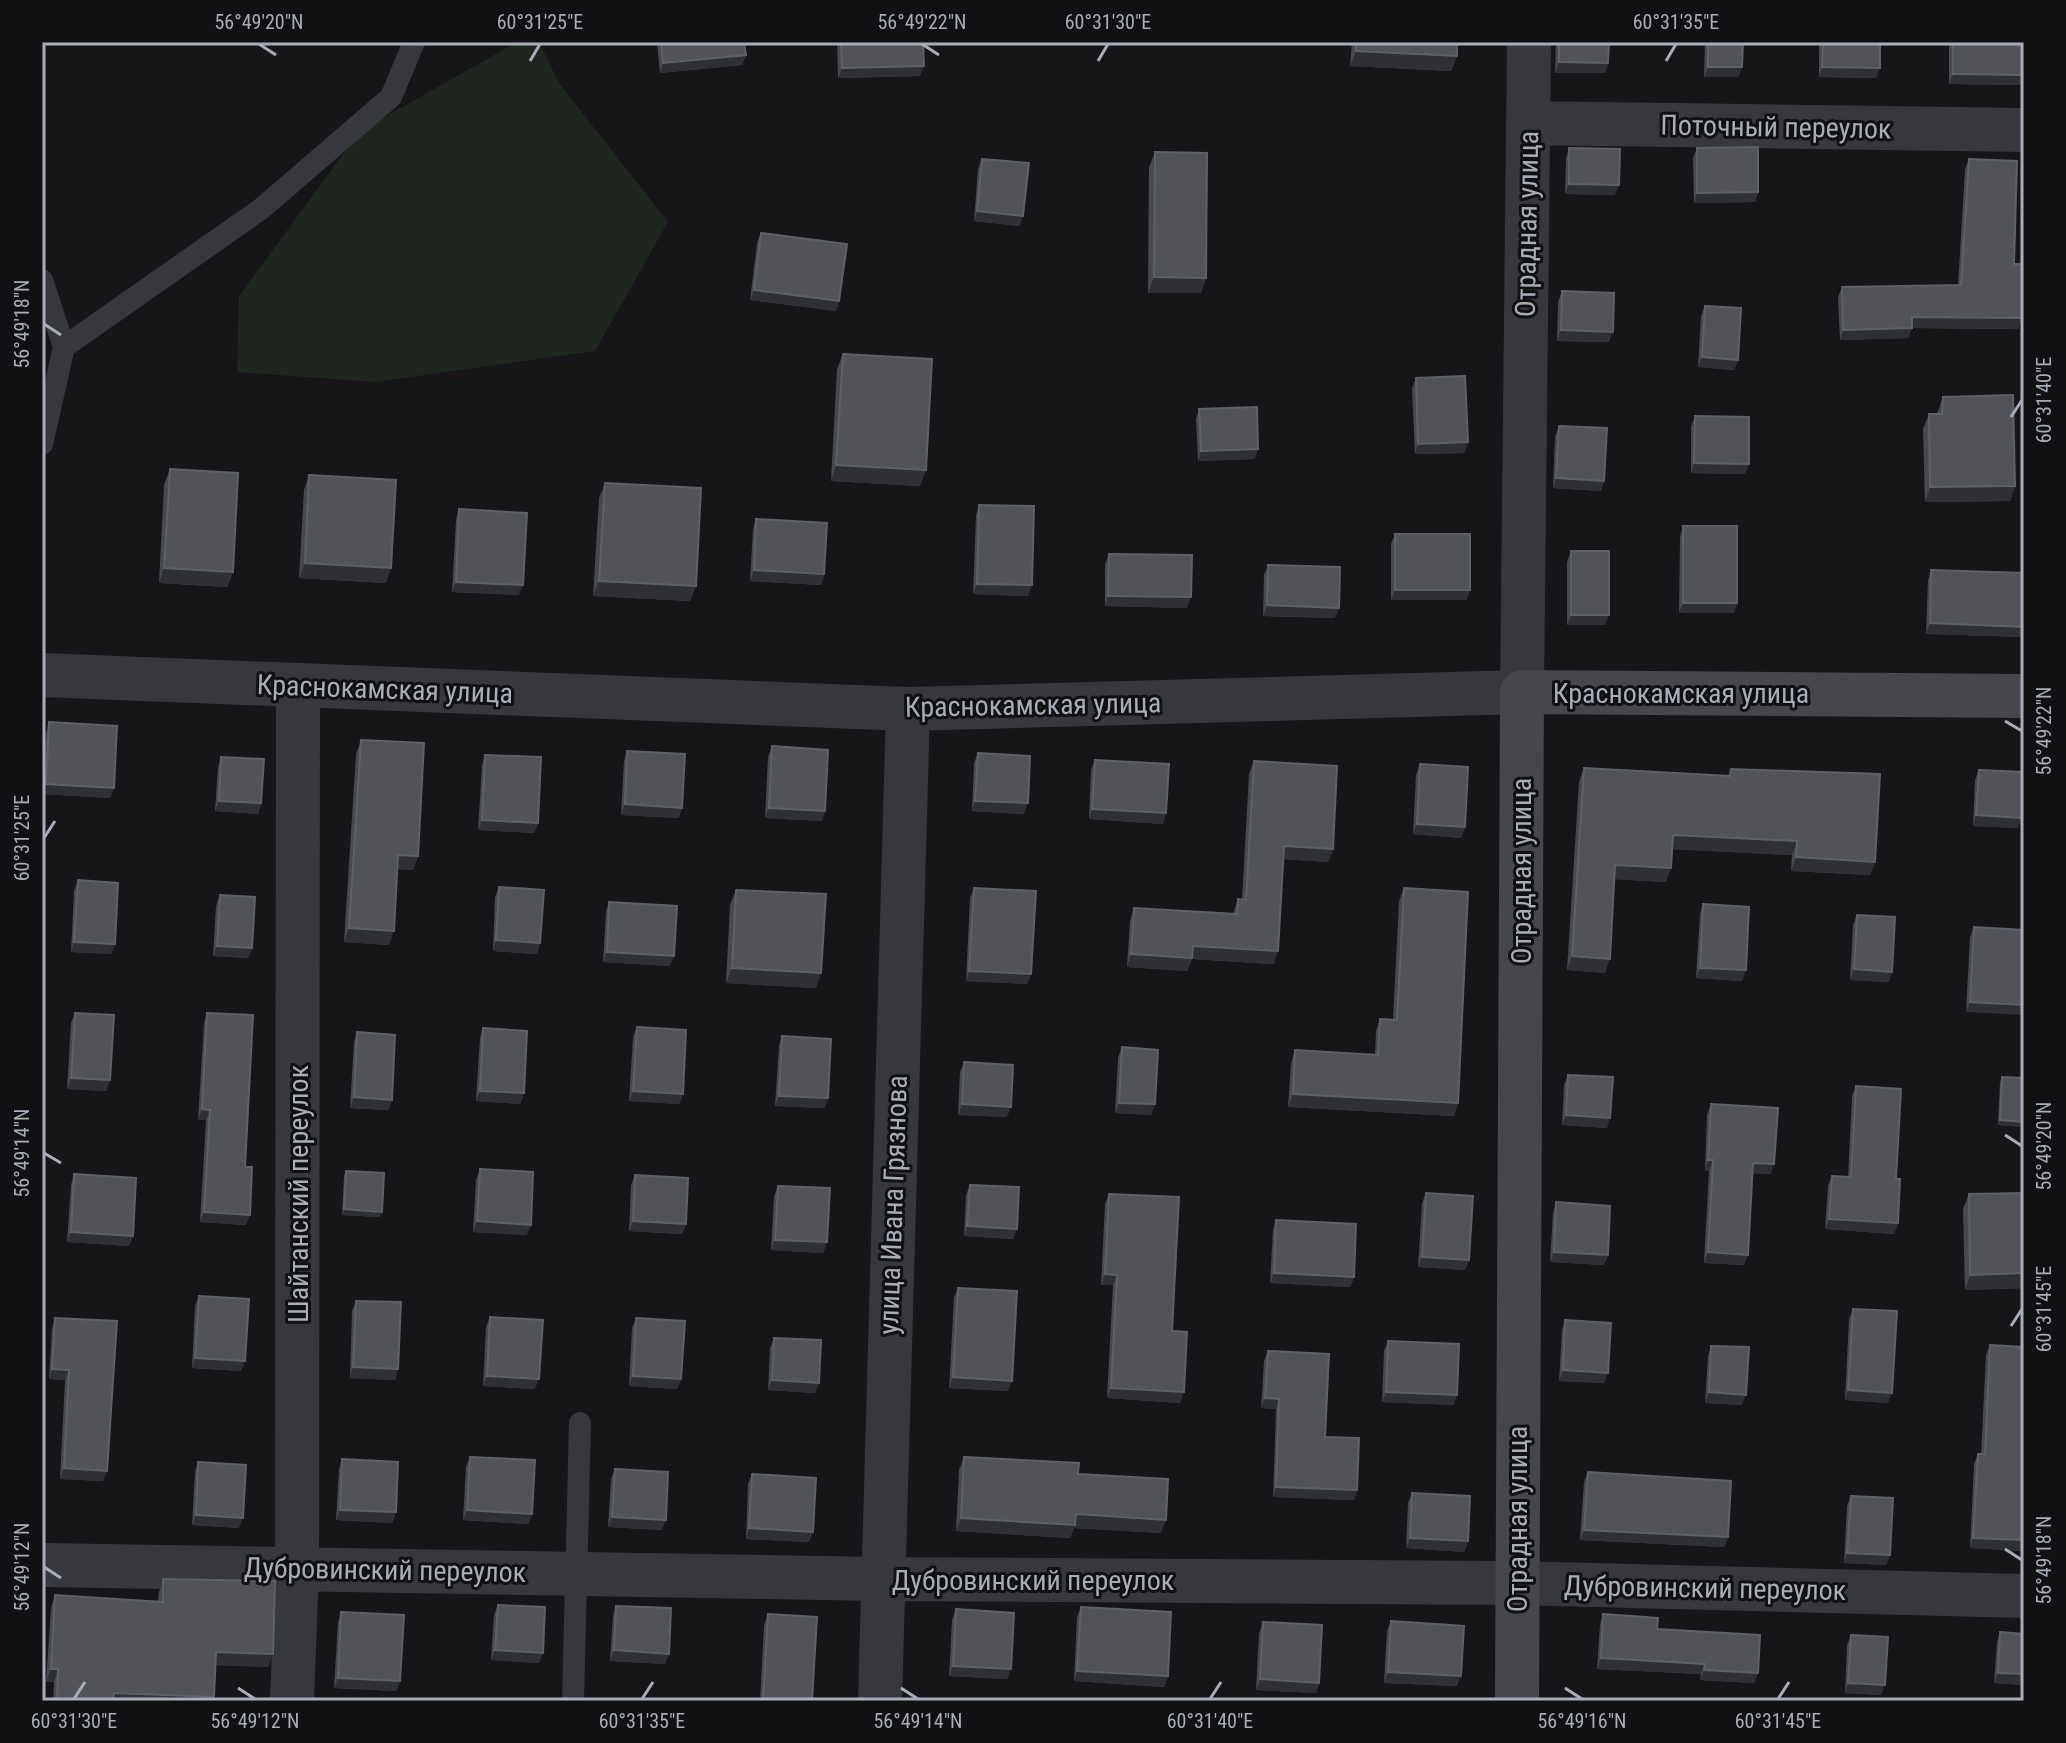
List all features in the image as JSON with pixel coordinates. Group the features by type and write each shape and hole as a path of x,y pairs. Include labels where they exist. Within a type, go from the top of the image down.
{"street":[{"name":"Отрадная улица","path":"1517,1701 1529,42"},
{"name":"Поточный переулок","path":"1528,123 2024,130"},
{"name":"Краснокамская улица","path":"42,675 908,709 1522,692 2024,696"},
{"name":"Шайтанский переулок","path":"292,1701 297,1568 298,686"},
{"name":"улица Ивана Грязнова","path":"880,1701 908,709"},
{"name":"Дубровинский переулок","path":"42,1565 882,1579 1516,1583 2024,1596"}],"lane":[{"path":"64,347 261,209 391,97 414,42"},
{"path":"42,280 64,347 42,444"},
{"path":"573,1701 580,1423"}],"shaded area":[{"path":"517,42 539,42 559,83 668,222 595,351 375,382 237,372 239,296 360,131"}],"building":[{"path":"661,42 744,42 746,55 663,63"},
{"path":"841,42 923,42 924,66 842,68"},
{"path":"1356,42 1457,42 1457,56 1356,51"},
{"path":"1559,42 1609,42 1608,63 1559,62"},
{"path":"1708,42 1743,42 1742,67 1708,67"},
{"path":"1823,42 1880,42 1880,68 1822,67"},
{"path":"1953,42 2024,42 2024,75 1953,74"},
{"path":"1758,147 1758,192 1697,193 1697,148"},
{"path":"1569,148 1620,149 1619,185 1569,184"},
{"path":"1155,152 1207,153 1206,278 1154,277"},
{"path":"982,159 1029,163 1023,216 977,211"},
{"path":"1969,159 2017,161 2014,264 2022,264 2022,318 1912,317 1912,328 1843,330 1842,287 1961,285"},
{"path":"761,233 847,244 839,301 754,290"},
{"path":"1562,291 1614,293 1613,332 1561,330"},
{"path":"1705,306 1741,308 1738,360 1702,357"},
{"path":"843,354 932,359 926,470 836,465"},
{"path":"1465,376 1468,442 1418,444 1416,378"},
{"path":"2013,395 2015,486 1930,487 1929,414 1942,414 1943,397"},
{"path":"1257,407 1258,449 1201,451 1199,409"},
{"path":"1695,416 1749,417 1749,464 1694,463"},
{"path":"1559,426 1607,428 1604,481 1556,478"},
{"path":"170,469 238,473 233,572 164,568"},
{"path":"309,475 396,480 391,568 305,563"},
{"path":"605,483 701,488 696,586 599,581"},
{"path":"979,505 1034,506 1032,585 977,584"},
{"path":"459,509 527,513 523,585 456,582"},
{"path":"756,519 827,523 824,574 754,570"},
{"path":"1683,526 1737,526 1737,603 1683,603"},
{"path":"1395,534 1470,534 1470,590 1395,590"},
{"path":"1571,551 1609,551 1609,615 1571,615"},
{"path":"1109,554 1192,555 1191,597 1108,596"},
{"path":"1268,565 1340,567 1339,608 1267,605"},
{"path":"1931,570 2024,573 2024,627 1930,623"},
{"path":"49,722 117,726 114,788 46,784"},
{"path":"361,740 424,743 418,856 398,855 394,931 349,928"},
{"path":"772,746 828,750 825,811 769,808"},
{"path":"627,751 685,754 682,808 625,804"},
{"path":"978,753 1030,756 1028,803 975,801"},
{"path":"485,755 541,757 538,823 482,820"},
{"path":"221,757 264,759 261,803 219,801"},
{"path":"1095,760 1169,764 1166,813 1092,809"},
{"path":"1254,761 1337,766 1333,849 1284,846 1278,951 1193,946 1192,958 1131,954 1134,908 1237,914 1238,899 1246,900"},
{"path":"1420,764 1468,767 1465,827 1417,824"},
{"path":"1584,768 1730,776 1731,769 1880,774 1875,862 1796,857 1797,841 1673,835 1671,868 1615,865 1610,959 1572,956"},
{"path":"1979,770 2024,772 2022,818 1976,815"},
{"path":"78,880 118,883 115,944 74,942"},
{"path":"499,887 544,890 540,943 496,940"},
{"path":"974,888 1036,891 1031,974 969,971"},
{"path":"1404,888 1468,892 1458,1103 1293,1094 1295,1050 1378,1055 1380,1019 1397,1020"},
{"path":"736,890 826,894 821,973 732,968"},
{"path":"220,895 255,897 252,948 217,946"},
{"path":"609,902 677,906 674,956 607,952"},
{"path":"1703,904 1749,907 1746,970 1700,968"},
{"path":"1857,915 1895,917 1892,972 1854,969"},
{"path":"1974,927 2024,930 2024,1005 1970,1002"},
{"path":"75,1013 114,1015 110,1080 71,1078"},
{"path":"207,1013 253,1015 245,1167 252,1167 250,1215 204,1212 210,1110 202,1109"},
{"path":"637,1027 686,1030 683,1094 633,1091"},
{"path":"483,1028 527,1031 524,1093 480,1091"},
{"path":"357,1032 395,1035 392,1100 354,1097"},
{"path":"782,1036 831,1039 828,1098 779,1096"},
{"path":"1122,1047 1158,1050 1155,1104 1119,1103"},
{"path":"964,1062 1013,1065 1011,1107 962,1104"},
{"path":"1568,1075 1613,1077 1610,1118 1566,1115"},
{"path":"2002,1077 2024,1078 2024,1122 2000,1120"},
{"path":"1856,1086 1901,1089 1896,1179 1900,1179 1898,1223 1829,1219 1832,1176 1851,1177"},
{"path":"1711,1104 1778,1108 1774,1164 1753,1163 1748,1255 1708,1252 1713,1160 1708,1160"},
{"path":"480,1169 533,1172 531,1225 477,1221"},
{"path":"346,1171 384,1173 382,1212 344,1209"},
{"path":"74,1174 136,1178 133,1236 71,1232"},
{"path":"635,1175 688,1178 686,1224 633,1221"},
{"path":"970,1185 1019,1187 1017,1229 967,1226"},
{"path":"778,1186 830,1188 827,1242 775,1240"},
{"path":"1426,1193 1473,1196 1469,1260 1422,1257"},
{"path":"2024,1193 2024,1273 1970,1275 1969,1194"},
{"path":"1109,1194 1179,1197 1172,1331 1187,1332 1184,1392 1111,1388 1117,1275 1105,1274"},
{"path":"1556,1202 1610,1206 1608,1255 1554,1252"},
{"path":"1276,1220 1356,1224 1354,1277 1274,1273"},
{"path":"958,1288 1017,1291 1012,1381 953,1377"},
{"path":"199,1296 249,1299 245,1361 195,1358"},
{"path":"356,1301 401,1302 398,1369 353,1367"},
{"path":"1853,1309 1897,1311 1892,1393 1848,1390"},
{"path":"490,1317 543,1320 539,1379 487,1376"},
{"path":"55,1318 117,1321 107,1471 64,1468 69,1370 52,1369"},
{"path":"636,1318 685,1321 681,1379 633,1376"},
{"path":"1565,1320 1611,1323 1608,1373 1563,1370"},
{"path":"774,1338 821,1340 819,1383 772,1380"},
{"path":"1388,1341 1459,1344 1457,1395 1386,1392"},
{"path":"1990,1345 2024,1347 2024,1540 1973,1538 1978,1454 1985,1454"},
{"path":"1711,1346 1749,1347 1746,1395 1709,1392"},
{"path":"1268,1351 1329,1354 1325,1437 1359,1438 1357,1490 1276,1487 1279,1399 1265,1398"},
{"path":"470,1457 535,1460 532,1514 467,1510"},
{"path":"964,1457 1079,1463 1078,1474 1168,1479 1166,1520 1076,1514 1075,1525 961,1518"},
{"path":"342,1459 398,1462 396,1512 340,1510"},
{"path":"198,1462 246,1465 243,1518 196,1515"},
{"path":"615,1469 668,1472 666,1520 612,1517"},
{"path":"1588,1472 1731,1481 1728,1537 1584,1530"},
{"path":"752,1474 816,1478 813,1532 749,1528"},
{"path":"1412,1493 1470,1496 1468,1541 1410,1538"},
{"path":"1851,1496 1893,1498 1890,1555 1847,1553"},
{"path":"163,1579 275,1581 273,1654 216,1652 214,1697 114,1693 113,1701 57,1701 58,1669 51,1669 55,1595 163,1602"},
{"path":"498,1605 545,1607 543,1653 495,1650"},
{"path":"616,1606 671,1608 669,1654 614,1650"},
{"path":"1081,1607 1171,1612 1168,1676 1077,1671"},
{"path":"956,1609 1014,1613 1011,1669 953,1666"},
{"path":"341,1612 404,1615 400,1681 338,1678"},
{"path":"768,1614 817,1617 812,1701 763,1701"},
{"path":"1603,1614 1658,1618 1657,1629 1760,1635 1758,1673 1704,1670 1705,1664 1601,1658"},
{"path":"1391,1621 1464,1626 1461,1676 1388,1672"},
{"path":"1263,1622 1322,1625 1319,1683 1260,1679"},
{"path":"2000,1632 2024,1634 2024,1674 1998,1673"},
{"path":"1851,1635 1888,1637 1885,1685 1848,1683"}]}
